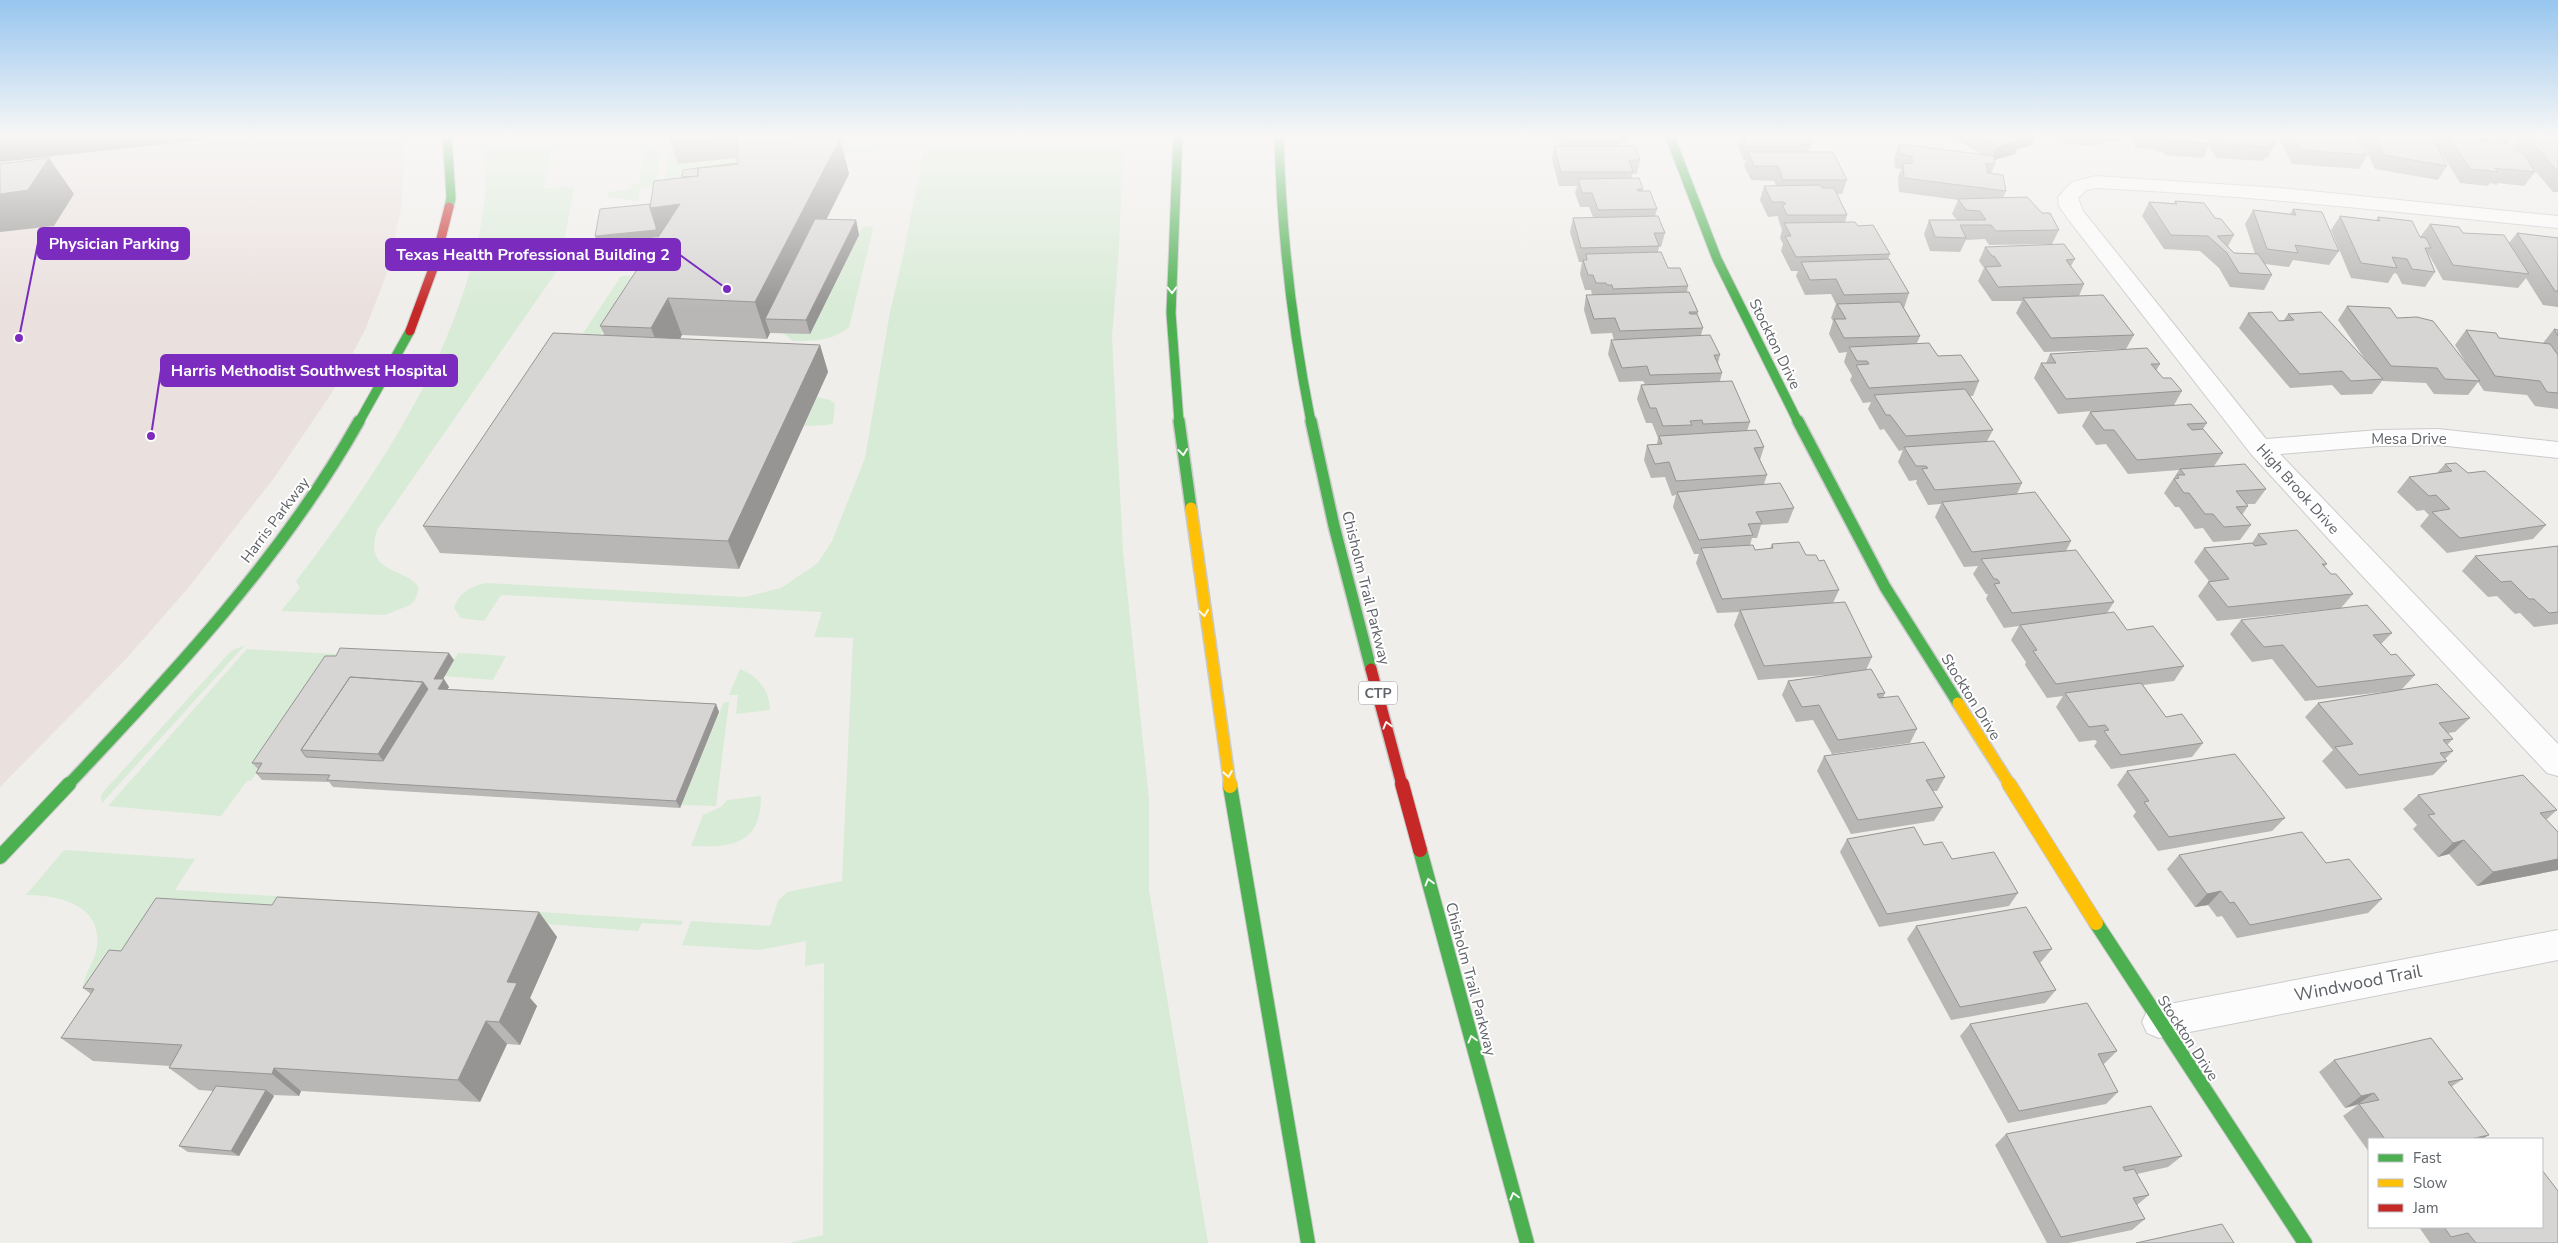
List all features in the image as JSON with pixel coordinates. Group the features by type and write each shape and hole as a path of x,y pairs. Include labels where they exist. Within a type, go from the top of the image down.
{"main road":[{"name":"Harris Parkway","path":"0,856 123,727 214,623 307,507 351,435 409,333 434,266 451,198 451,192"},
{"path":"1166,192 1172,241"},
{"path":"1175,192 1172,241 1173,348 1197,566 1222,743 1308,1243"},
{"name":"Chisholm Trail Parkway","path":"1281,192 1282,220 1302,378 1331,515 1527,1243"},
{"name":"Stockton Drive","path":"1691,192 1717,259 1785,397 1885,587 2159,1022 2305,1243"}],"street":[{"name":"High Brook Drive","path":"2071,192 2068,197 2069,206 2260,448 2364,561 2558,764"},
{"name":"High Brook Drive","path":"2254,192 2558,222"},
{"name":"Mesa Drive","path":"2260,448 2379,438 2438,437 2558,450"},
{"name":"Windwood Trail","path":"2159,1022 2558,945"}],"shaded area":[{"path":"0,192 402,192 401,208 388,270 365,330 331,394 274,478 188,588 126,659 0,787"}],"green space":[{"path":"485,192 573,192 559,268 377,530 374,545 376,555 381,563 388,568 413,581 419,588 415,600 410,605 385,615 281,611 300,588 296,581 358,496 387,451 414,405 438,357 458,308 474,258"},
{"path":"609,192 639,192 638,201 607,197"},
{"path":"664,192 676,192 663,198"},
{"path":"916,192 1121,192 1112,337 1123,551 1149,799 1149,890 1208,1243 789,1243 823,1235 824,963 805,966 806,941 759,950 682,945 691,921 770,926 778,901 787,892 842,881 853,638 814,637 822,612 501,595 484,621 461,618 454,608 456,602 463,594 476,586 486,583 745,597 781,588 818,563 832,541 865,458 890,312"},
{"path":"871,226 873,229 849,327 830,338 793,341 784,334 859,235 862,227"},
{"path":"649,247 647,261 641,271 593,268 611,257"},
{"path":"621,276 638,276 600,336 582,335"},
{"path":"817,397 830,400 835,404 833,423 804,426"},
{"path":"245,645 102,803 101,796 104,791 231,651"},
{"path":"247,649 337,654 251,781 247,781 221,816 108,806"},
{"path":"458,653 506,656 493,680 444,676"},
{"path":"740,669 762,685 768,697 770,710 736,714 738,695 729,695"},
{"path":"724,702 729,702 716,806 681,805"},
{"path":"761,796 760,812 756,824 742,840 720,846 691,846 703,815 721,807 727,800"},
{"path":"64,850 195,859 175,890 422,905 417,914 111,990 83,988 96,952 97,936 94,924 78,906 53,897 26,895"},
{"path":"458,907 683,921 681,925 642,923 638,931 453,917"}],"building":[{"path":"652,192 812,192 755,302 668,298 651,328 600,326 680,204 650,208"},
{"path":"1650,192 1657,209 1598,210 1592,193 1582,193"},
{"path":"1767,192 1836,192 1847,215 1787,215 1782,204 1786,204 1784,202 1772,202"},
{"path":"2027,197 2042,213 2050,213 2059,230 1996,231 1991,225 1960,225 1966,238 1935,237 1929,220 1986,220 1980,211 1966,210 1958,199"},
{"path":"2175,201 2204,203 2215,218 2221,219 2234,235 2217,236 2234,253 2258,254 2272,275 2239,273 2227,253 2208,236 2171,235 2149,202 2177,204"},
{"path":"650,204 656,230 595,236 600,209"},
{"path":"2293,209 2322,212 2339,251 2295,245 2298,253 2267,249 2253,210 2296,215"},
{"path":"1658,216 1665,233 1654,233 1659,246 1581,248 1573,218"},
{"path":"2340,216 2380,221 2378,217 2412,221 2420,237 2426,238 2431,248 2425,248 2435,272 2412,269 2407,259 2392,257 2397,268 2361,263"},
{"path":"815,219 856,220 806,320 765,319"},
{"path":"1855,222 1858,226 1873,225 1890,254 1796,257 1785,236 1791,236 1784,223"},
{"path":"2430,224 2459,227 2463,233 2504,235 2529,274 2453,265"},
{"path":"2517,233 2558,238 2558,291 2555,291"},
{"path":"2064,244 2075,259 2066,260 2084,284 1998,287 1985,267 2001,266 1985,247"},
{"path":"1661,252 1668,268 1680,268 1688,286 1613,289 1612,285 1596,283 1593,275 1588,275 1583,260 1587,260 1586,254"},
{"path":"1889,259 1909,293 1844,295 1836,279 1810,280 1801,262"},
{"path":"1689,292 1698,312 1689,312 1690,314 1697,314 1703,328 1620,331 1615,318 1594,319 1586,295"},
{"path":"2103,295 2134,335 2051,338 2023,298"},
{"path":"1900,302 1920,336 1844,338 1834,319 1846,319 1837,304"},
{"path":"2347,306 2390,308 2397,318 2417,317 2433,321 2480,381 2445,379 2437,368 2391,366"},
{"path":"2272,312 2279,321 2294,320 2288,314 2321,312 2383,379 2351,381 2342,371 2300,374 2248,313"},
{"path":"2466,330 2496,333 2499,338 2550,344 2558,355 2558,393 2547,392 2540,381 2495,376"},
{"path":"553,333 820,345 728,541 423,526"},
{"path":"1710,335 1720,355 1714,355 1722,373 1650,375 1647,366 1622,368 1611,340"},
{"path":"1929,343 1938,356 1961,355 1979,381 1869,388 1856,365 1869,364 1867,361 1857,361 1849,347"},
{"path":"2147,348 2160,364 2151,364 2163,378 2171,378 2182,391 2066,399 2041,363 2056,363 2050,354"},
{"path":"1732,381 1750,422 1703,424 1702,420 1690,421 1692,425 1663,426 1656,408 1650,408 1641,385"},
{"path":"1965,389 1993,430 1906,436 1890,415 1886,415 1874,395"},
{"path":"2191,404 2207,423 2187,424 2192,430 2203,429 2223,453 2137,460 2114,430 2104,430 2090,412"},
{"path":"1756,430 1764,447 1754,448 1767,475 1676,481 1669,462 1655,464 1647,445 1662,444 1659,436"},
{"path":"1994,441 2022,483 1935,490 1922,469 1928,468 1926,466 1916,466 1904,447"},
{"path":"2456,463 2468,473 2485,471 2546,525 2460,538 2432,512 2450,509 2436,495 2429,496 2409,477 2452,471 2445,464"},
{"path":"2245,464 2266,489 2236,491 2248,506 2236,507 2251,525 2224,527 2213,514 2205,514 2189,493 2184,493 2174,479 2179,478 2177,475 2185,475 2180,469"},
{"path":"1780,483 1794,508 1756,512 1762,523 1748,524 1753,535 1699,540 1677,492"},
{"path":"2035,492 2071,541 1972,552 1942,502"},
{"path":"2297,530 2327,564 2322,564 2331,574 2336,574 2353,594 2228,607 2208,582 2229,579 2204,548 2252,543 2255,546 2267,544 2258,534"},
{"path":"1799,542 1806,555 1816,555 1819,561 1824,560 1839,590 1722,599 1701,548 1753,545 1755,550 1773,548 1772,544"},
{"path":"2558,546 2558,612 2549,613 2534,599 2529,599 2511,581 2501,582 2475,556"},
{"path":"2076,550 2114,602 2012,613 1994,584 2000,583 1997,579 1994,579 1981,559"},
{"path":"1845,602 1872,657 1764,666 1740,610"},
{"path":"2367,605 2392,633 2373,635 2391,655 2396,654 2415,675 2317,687 2283,645 2264,647 2241,620"},
{"path":"2114,612 2127,630 2153,626 2184,666 2056,684 2033,651 2037,650 2020,625"},
{"path":"340,648 449,653 434,679 444,679 438,689 716,704 676,801 327,780 330,775 256,773 262,763 252,763 325,656 336,656","holes":["350,677 423,682 428,689 383,761 306,757 301,750"]},
{"path":"1871,669 1885,693 1877,694 1879,698 1898,696 1917,729 1838,740 1819,705 1802,707 1788,681"},
{"path":"350,677 423,682 378,754 301,750"},
{"path":"2141,683 2166,717 2182,714 2203,743 2121,755 2104,731 2109,730 2105,725 2089,727 2065,693"},
{"path":"2437,684 2470,718 2439,723 2453,739 2443,740 2453,751 2440,753 2447,761 2359,775 2335,747 2353,744 2318,703"},
{"path":"1924,742 1945,777 1926,780 1943,807 1858,820 1824,756"},
{"path":"2235,754 2285,818 2169,837 2144,802 2149,801 2127,771"},
{"path":"2523,775 2557,810 2540,813 2558,832 2558,859 2493,872 2464,840 2453,843 2428,815 2435,814 2418,795"},
{"path":"1914,827 1924,845 1942,842 1952,859 1994,852 2018,893 1887,914 1847,839"},
{"path":"2302,832 2326,863 2349,859 2382,899 2250,925 2234,902 2230,903 2221,891 2207,894 2179,855"},
{"path":"277,897 539,912 507,982 517,983 499,1022 486,1021 458,1080 274,1068 272,1074 169,1068 182,1045 61,1038 94,989 83,988 109,950 121,951 156,898 272,905"},
{"path":"2026,907 2052,949 2033,952 2056,990 1960,1007 1916,926"},
{"path":"2087,1003 2117,1051 2098,1054 2118,1092 2019,1111 1970,1024"},
{"path":"2431,1038 2463,1079 2448,1082 2489,1135 2475,1138 2384,1138 2359,1104 2379,1100 2374,1093 2361,1096 2334,1060"},
{"path":"216,1086 266,1090 231,1151 179,1146"},
{"path":"2151,1106 2182,1156 2123,1167 2125,1171 2134,1169 2149,1195 2133,1198 2145,1219 2061,1237 2006,1134"},
{"path":"2543,1171 2558,1191 2558,1243 2476,1243 2468,1233 2451,1237 2445,1228 2543,1228"},
{"path":"2222,1224 2234,1243 2136,1243"}],"traffic: fast":[{"path":"449,207 451,192"},
{"path":"1175,192 1171,313 1173,360 1191,508"},
{"path":"1281,192 1288,285 1312,430 1334,526 1371,669"},
{"path":"1691,192 1717,259 1785,397 1885,587 1958,703"},
{"path":"0,857 123,727 214,623 307,507 356,427 410,331"},
{"path":"1230,786 1308,1243"},
{"path":"1420,850 1527,1243"},
{"path":"2096,923 2305,1243"}],"traffic: slow":[{"path":"1191,508 1230,786"},
{"path":"1958,703 2096,923"}],"traffic: jam":[{"path":"410,331 434,266 449,207"},
{"path":"1371,669 1420,850"}],"place":[{"name":"Texas Health Professional Building 2","path":"727,289"},
{"name":"Physician Parking","path":"19,338"},
{"name":"Harris Methodist Southwest Hospital","path":"151,436"}]}
